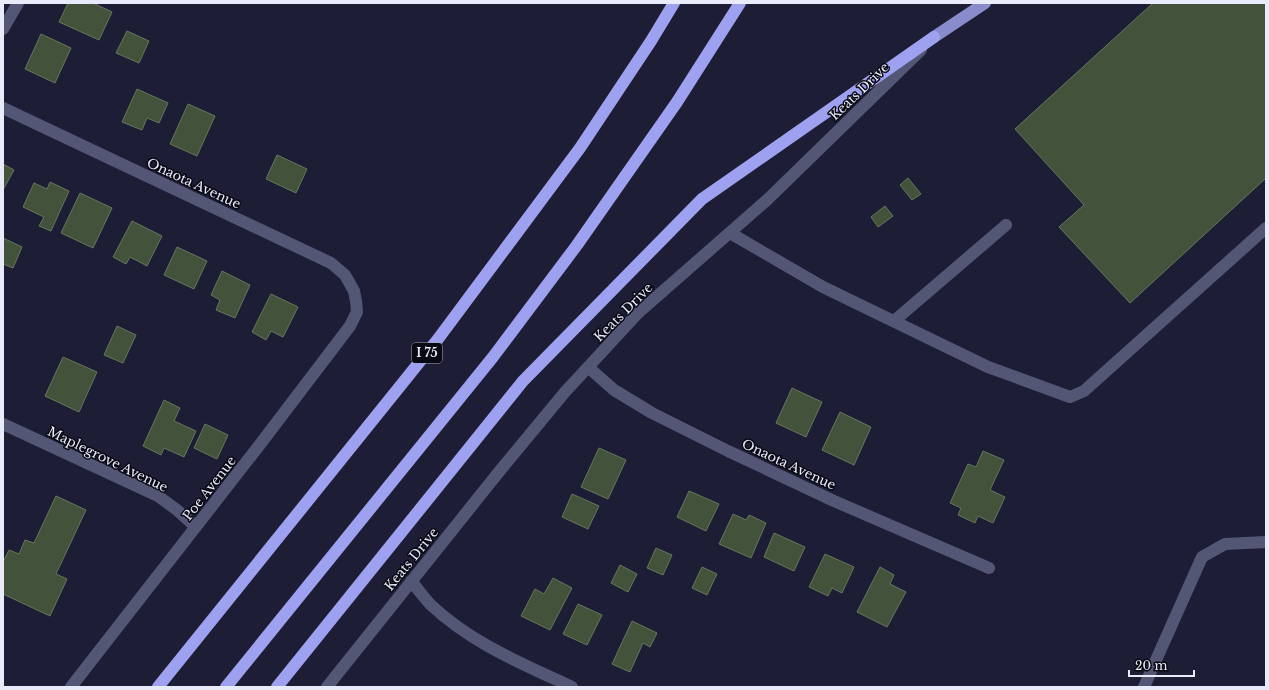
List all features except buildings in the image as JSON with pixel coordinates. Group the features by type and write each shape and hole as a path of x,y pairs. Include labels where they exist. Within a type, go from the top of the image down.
{"highway":[{"name":"I 75","path":"158,687 438,339 580,148 651,42 674,3"},
{"path":"226,687 502,345 577,245 668,115 740,3"},
{"path":"277,687 523,380 702,199 934,37"}],"main road":[{"name":"Keats Drive","path":"934,37 985,3"}],"street":[{"path":"3,29 18,3"},
{"name":"Keats Drive","path":"327,687 560,398 638,313 743,222 934,37"},
{"name":"Onaota Avenue","path":"3,108 331,264 345,275 354,291 356,301"},
{"path":"894,321 1006,225"},
{"path":"730,233 824,287 988,367 1070,397 1084,391 1266,228"},
{"name":"Poe Avenue","path":"71,687 350,326 356,312 356,301"},
{"name":"Onaota Avenue","path":"588,367 614,390 673,424 834,501 989,568"},
{"name":"Maplegrove Avenue","path":"3,424 158,496 196,527"},
{"path":"1144,687 1202,557 1225,544 1266,542"},
{"path":"412,581 430,604 451,621 492,649 572,687"}]}
